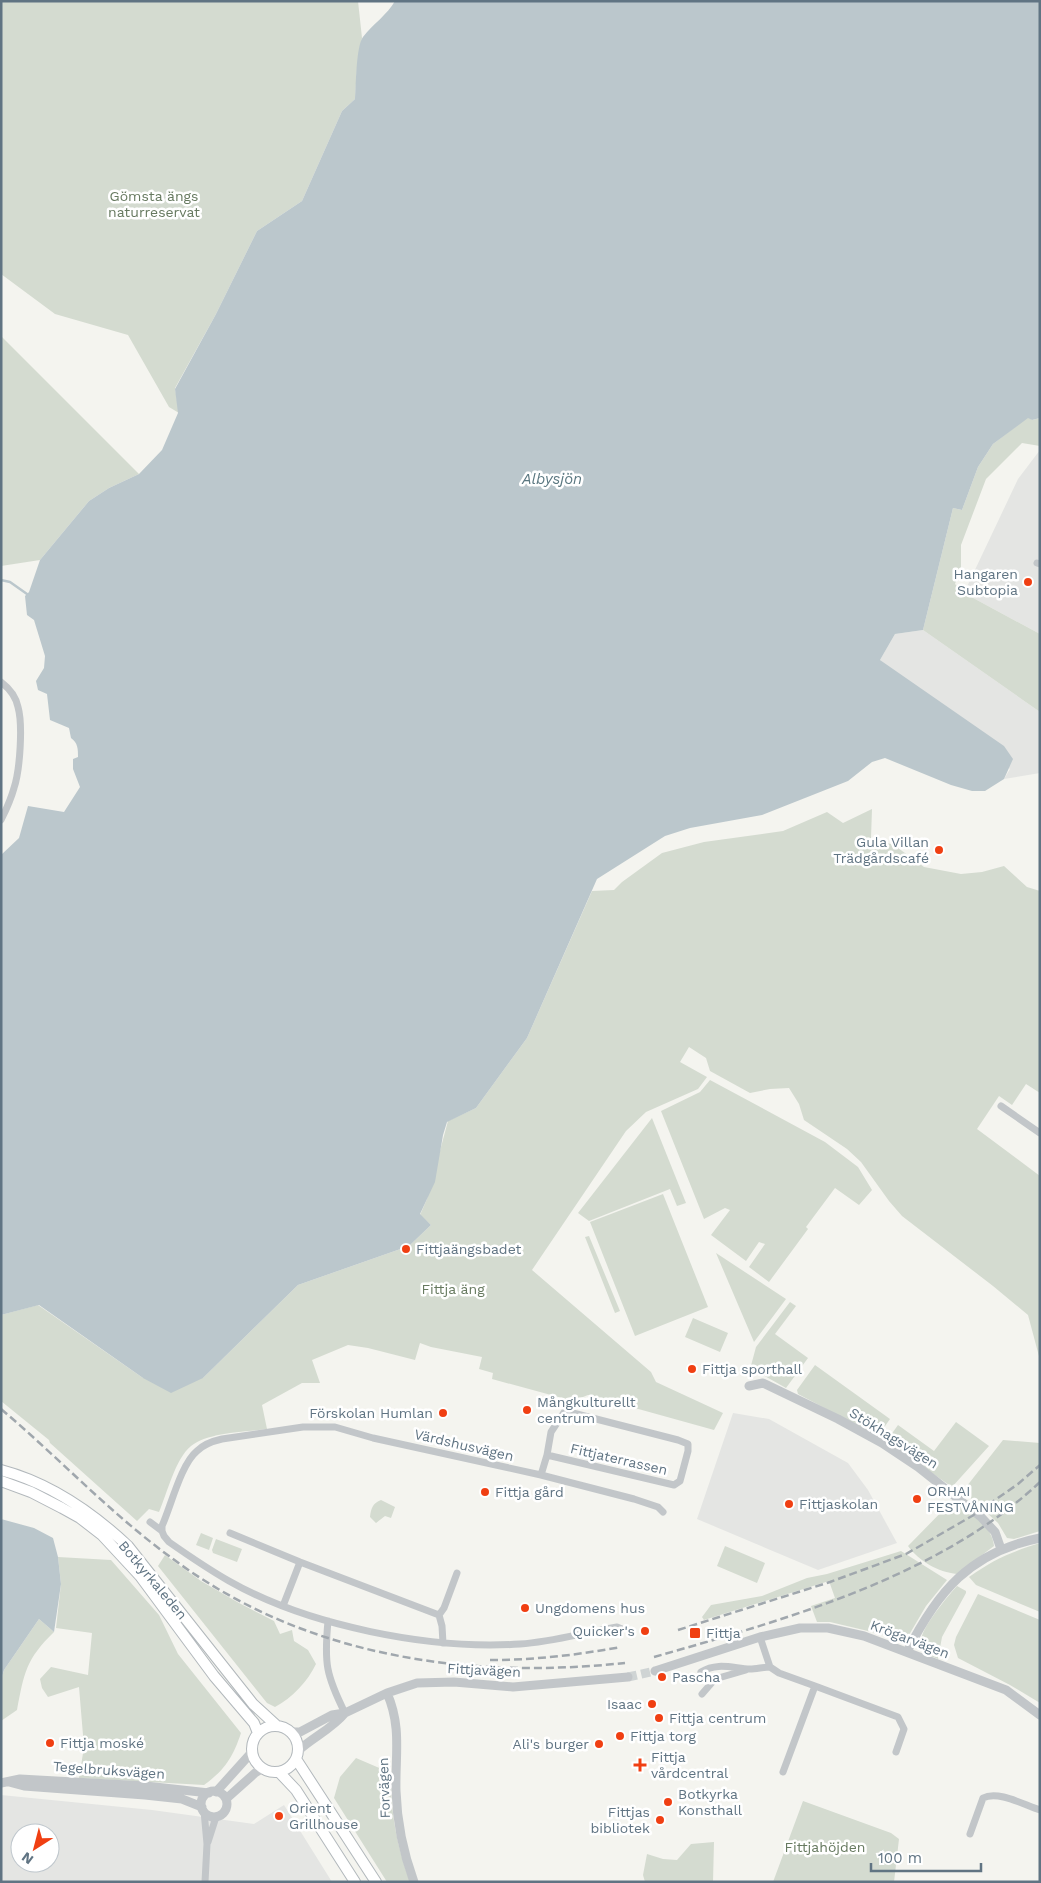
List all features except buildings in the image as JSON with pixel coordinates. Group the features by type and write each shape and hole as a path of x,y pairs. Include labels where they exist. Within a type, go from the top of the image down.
{"main road":[{"name":"Botkyrkaleden","path":"1,1470 51,1490 108,1527 137,1558 253,1704 277,1726 291,1732"},
{"name":"Botkyrkaleden","path":"1,1481 30,1492 80,1518 108,1541 140,1576 214,1676 254,1724 258,1733"},
{"path":"277,1726 270,1726 258,1733 254,1740 252,1752 263,1768 279,1772 286,1769 297,1755 298,1745 291,1732"},
{"path":"297,1755 376,1882"},
{"path":"279,1772 301,1798 355,1882"}],"street":[{"path":"1,682 8,688 16,701 20,713 20,723 17,778 1,820"},
{"path":"1000,1106 1040,1133"},
{"name":"Stökhagsvägen","path":"749,1386 763,1383 822,1410 877,1440 918,1468 982,1517 995,1532 1001,1549"},
{"name":"Fittjaterrassen","path":"541,1475 551,1432 565,1411 688,1444 680,1481 674,1485 547,1455"},
{"name":"Värdshusvägen","path":"162,1531 162,1526 186,1465 197,1451 207,1444 222,1439 276,1430 318,1426 335,1428 541,1475 634,1499 658,1507 664,1512"},
{"path":"150,1522 162,1531 169,1542 230,1582 283,1606 328,1622 410,1639 485,1645 521,1644 554,1640 617,1627 622,1629"},
{"path":"230,1533 439,1615"},
{"path":"907,1652 924,1619 952,1583 1001,1549 1040,1538"},
{"path":"283,1606 300,1562"},
{"path":"439,1615 444,1608 457,1574"},
{"path":"439,1615 443,1643"},
{"path":"328,1622 325,1650 327,1668 331,1685 344,1713"},
{"name":"Krögarvägen","path":"655,1670 760,1637 800,1628 828,1628 864,1636 1006,1690 1040,1715"},
{"path":"760,1637 770,1667 779,1673 898,1717 904,1727 896,1752"},
{"path":"701,1672 707,1668 719,1666 751,1669"},
{"path":"702,1694 715,1679 751,1669 770,1667"},
{"name":"Fittjavägen","path":"291,1732 300,1732 332,1715 344,1713 387,1693 417,1683 437,1681 513,1687 628,1677"},
{"path":"783,1772 815,1686"},
{"name":"Forvägen","path":"387,1693 397,1723 396,1790 399,1828 414,1882"},
{"name":"Fittjavägen","path":"297,1755 306,1744 337,1723 344,1713"},
{"path":"205,1882 207,1844 203,1799 252,1752"},
{"path":"226,1799 263,1768"},
{"name":"Tegelbruksvägen","path":"5,1782 20,1779 56,1780 212,1792"},
{"name":"Tegelbruksvägen","path":"5,1782 24,1786 145,1794 182,1799 203,1809"},
{"path":"203,1809 212,1817 224,1813 226,1799 222,1795 212,1792"},
{"path":"970,1834 983,1798 992,1794 1040,1810"},
{"path":"207,1844 216,1817"}],"shaded area":[{"path":"1040,450 1040,634 964,593 1018,479"},
{"path":"923,630 1040,712 1040,773 1004,779 1010,769 880,660 895,634"},
{"name":"Fittjaskolan","path":"733,1413 769,1419 848,1463 868,1490 897,1543 818,1570 697,1519"},
{"path":"1,1795 152,1810 254,1824 284,1805 332,1882 1,1882"}],"green space":[{"name":"Gömsta ängs naturreservat","path":"1,1 358,1 362,38 357,68 355,99 342,111 302,201 257,231 216,314 175,388 179,413 169,407 128,335 55,314 1,274"},
{"path":"1,336 139,474 109,488 89,501 40,560 1,566"},
{"path":"1028,417 1032,420 1040,418 1040,446 1022,443 986,479 961,545 961,567 955,584 964,593 1040,634 1040,712 923,630 953,508 962,510 978,467 993,444"},
{"name":"Fittja äng","path":"872,809 871,838 894,845 924,867 961,874 982,872 1004,866 1027,887 1040,891 1040,1093 1026,1084 1012,1105 999,1096 977,1129 1040,1176 1040,1360 1028,1315 902,1216 861,1162 847,1149 804,1120 799,1104 789,1088 750,1093 710,1071 706,1058 689,1047 680,1062 707,1077 698,1089 646,1112 626,1131 532,1270 651,1372 656,1382 723,1413 714,1430 588,1395 573,1401 492,1379 493,1373 479,1369 482,1357 420,1343 415,1360 348,1345 312,1360 320,1383 302,1383 262,1405 267,1429 217,1435 191,1446 180,1459 159,1512 149,1509 137,1521 50,1443 49,1440 1,1401 1,1315 38,1305 143,1378 203,1378 298,1285 409,1246 431,1225 420,1215 427,1199 448,1121 476,1108 527,1038 592,891 614,890 662,853 704,842 783,831 827,812 843,823"},
{"path":"710,1080 825,1142 858,1167 872,1190 859,1205 835,1188 769,1282 749,1267 765,1244 759,1242 746,1261 711,1235 730,1210 725,1208 704,1219 661,1111 700,1092"},
{"path":"652,1118 686,1203 677,1206 670,1189 589,1221 578,1213"},
{"path":"663,1194 708,1307 635,1336 590,1222"},
{"path":"589,1236 620,1311 615,1313 585,1237"},
{"path":"716,1253 786,1299 754,1342"},
{"path":"790,1302 796,1306 775,1334 808,1358 786,1388 763,1375 749,1373 756,1347"},
{"path":"693,1318 728,1333 720,1352 685,1337"},
{"path":"815,1365 890,1419 878,1436 798,1394 797,1390"},
{"path":"956,1422 989,1446 952,1487 888,1442 888,1439 898,1425 934,1451"},
{"path":"1003,1440 1040,1443 1040,1531 1014,1539 1007,1538 998,1523 963,1491"},
{"path":"954,1499 984,1525 992,1538 994,1546 957,1574 929,1565 908,1546"},
{"path":"381,1500 395,1507 391,1518 385,1516 376,1523 370,1517 371,1511 374,1504"},
{"path":"201,1533 213,1538 209,1550 196,1545"},
{"path":"216,1539 242,1549 237,1562 213,1553 212,1550"},
{"path":"1040,1543 1040,1612 976,1585 969,1577 1003,1557"},
{"path":"725,1546 765,1563 757,1583 717,1566"},
{"path":"901,1551 947,1580 926,1606 906,1640 830,1622 817,1622 811,1606 835,1598 829,1581 704,1620 702,1617 711,1605 762,1596 807,1578 827,1574"},
{"path":"165,1555 201,1581 274,1621 280,1634 292,1630 294,1641 308,1650 316,1664 309,1677 293,1694 275,1707 267,1703 158,1566"},
{"path":"58,1557 111,1560 159,1615 178,1654 241,1733 235,1749 223,1768 204,1785 79,1778 84,1747 79,1687 48,1697 42,1688 40,1679 51,1667 88,1675 92,1633 56,1628 61,1584"},
{"path":"957,1586 966,1591 966,1593 942,1637 938,1659 925,1652 921,1644 921,1638 934,1614"},
{"path":"978,1594 1040,1620 1040,1703 958,1658 954,1645 956,1637"},
{"path":"39,1619 54,1632 37,1650 28,1667 24,1676 17,1710 1,1721 1,1680 4,1670"},
{"path":"356,1758 391,1773 395,1828 410,1882 387,1882 334,1798 340,1777"},
{"name":"Fittjahöjden","path":"803,1801 891,1833 899,1839 894,1882 773,1882"},
{"path":"714,1842 713,1882 645,1882 643,1875 647,1854 663,1859 677,1860 691,1844"}],"water":[{"name":"Albysjön","path":"395,1 1040,1 1040,418 1032,420 1028,418 993,444 978,467 962,510 953,508 923,630 895,634 880,660 1004,746 1013,759 1004,779 985,791 972,791 951,785 885,758 872,762 848,781 762,815 690,828 665,836 597,879 527,1038 476,1108 447,1122 435,1182 420,1214 431,1225 409,1246 298,1285 203,1378 171,1393 143,1378 39,1305 1,1315 1,855 19,838 28,806 64,812 80,787 73,769 73,759 78,757 76,744 71,738 69,728 50,720 47,694 38,690 36,681 44,668 45,656 34,620 27,615 25,596 29,592 40,560 89,501 109,488 139,474 162,450 178,413 175,389 216,314 257,231 302,201 342,111 355,99 359,49 363,37"},
{"path":"1,1519 34,1528 53,1538 58,1557 61,1584 54,1632 39,1619 4,1670 1,1680"}],"waterway":[{"path":"1,580 10,582 27,594"}],"tunnel":[{"path":"628,1677 655,1671"}],"railway":[{"path":"1,1409 125,1521 169,1556 220,1590 273,1617 329,1638 386,1653 445,1663 504,1668 565,1667 625,1663"},
{"path":"678,1630 830,1582 906,1554 972,1516 1018,1484 1040,1465"},
{"path":"654,1657 807,1610 858,1591 908,1569 955,1544 1000,1515 1040,1482"},
{"path":"490,1660 556,1656 621,1647"}],"place":[{"name":"Hangaren Subtopia","path":"1028,582"},
{"name":"Gula Villan Trädgårdscafé","path":"939,850"},
{"name":"Fittjaängsbadet","path":"406,1249"},
{"name":"Fittja sporthall","path":"692,1369"},
{"name":"Mångkulturellt centrum","path":"527,1410"},
{"name":"Förskolan Humlan","path":"443,1413"},
{"name":"Fittja gård","path":"485,1492"},
{"name":"ORHAI FESTVÅNING","path":"917,1499"},
{"name":"Fittjaskolan","path":"789,1504"},
{"name":"Ungdomens hus","path":"525,1608"},
{"name":"Quicker's","path":"645,1631"},
{"name":"Fittja","path":"695,1633"},
{"name":"Pascha","path":"662,1677"},
{"name":"Isaac","path":"652,1704"},
{"name":"Fittja centrum","path":"659,1718"},
{"name":"Fittja torg","path":"620,1736"},
{"name":"Fittja moské","path":"50,1743"},
{"name":"Ali's burger","path":"599,1744"},
{"name":"Fittja vårdcentral","path":"640,1765"},
{"name":"Botkyrka Konsthall","path":"668,1802"},
{"name":"Orient Grillhouse","path":"279,1816"},
{"name":"Fittjas bibliotek","path":"660,1820"}]}
